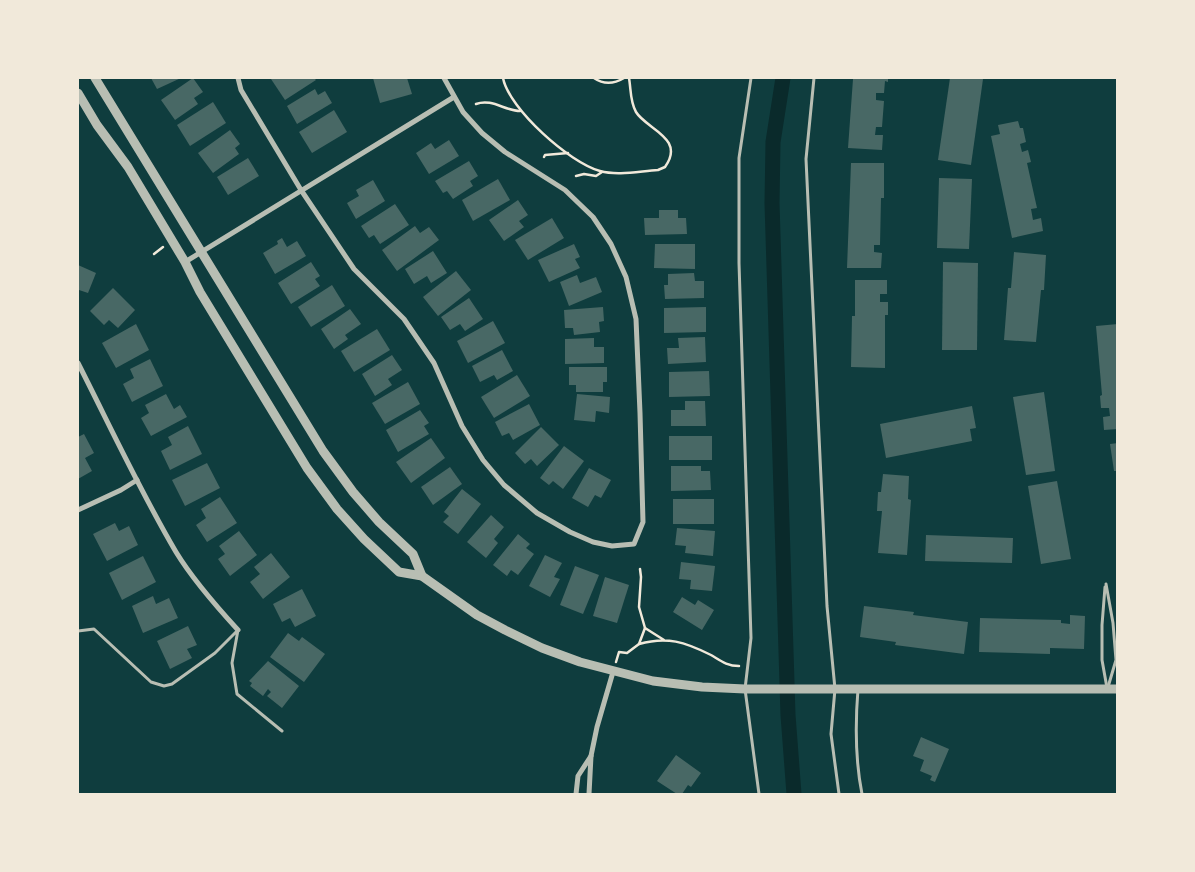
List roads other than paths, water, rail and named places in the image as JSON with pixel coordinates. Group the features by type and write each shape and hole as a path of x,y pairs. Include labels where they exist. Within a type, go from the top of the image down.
{"street":[{"path":"95,78 323,451 353,492 413,554 422,576"},
{"path":"238,78 241,90 301,190 354,269 404,319 434,363 462,426 483,460 504,485 537,513 570,532 593,542 612,546 634,544 643,522 640,413 636,319 626,277 611,244 593,217 566,190 505,152 482,133 463,112 444,78"},
{"path":"78,93 97,124 128,167 185,262 200,292 302,460 336,509 399,572 422,576 477,615 542,648 613,672 663,682 702,687 745,689 1118,689"},
{"path":"185,262 454,97"},
{"path":"78,363 136,480 177,554 216,607 238,630"},
{"path":"78,510 120,490 136,480"},
{"path":"589,794 591,756 597,727 613,672"},
{"path":"576,794 578,776 591,756"}],"lane":[{"path":"751,78 739,158 739,263 751,638 745,689 759,794"},
{"path":"814,78 806,158 827,606 834,689 831,734 839,794"},
{"path":"1106,584 1114,623 1116,660 1107,689 1102,660 1102,625 1106,584"},
{"path":"78,631 94,629 151,682 164,686 172,684 215,653 238,630"},
{"path":"238,630 232,663 237,694 282,732"},
{"path":"858,689 855,733 862,794"}],"waterway":[{"path":"783,78 773,142 772,203 788,715 794,794"}]}
